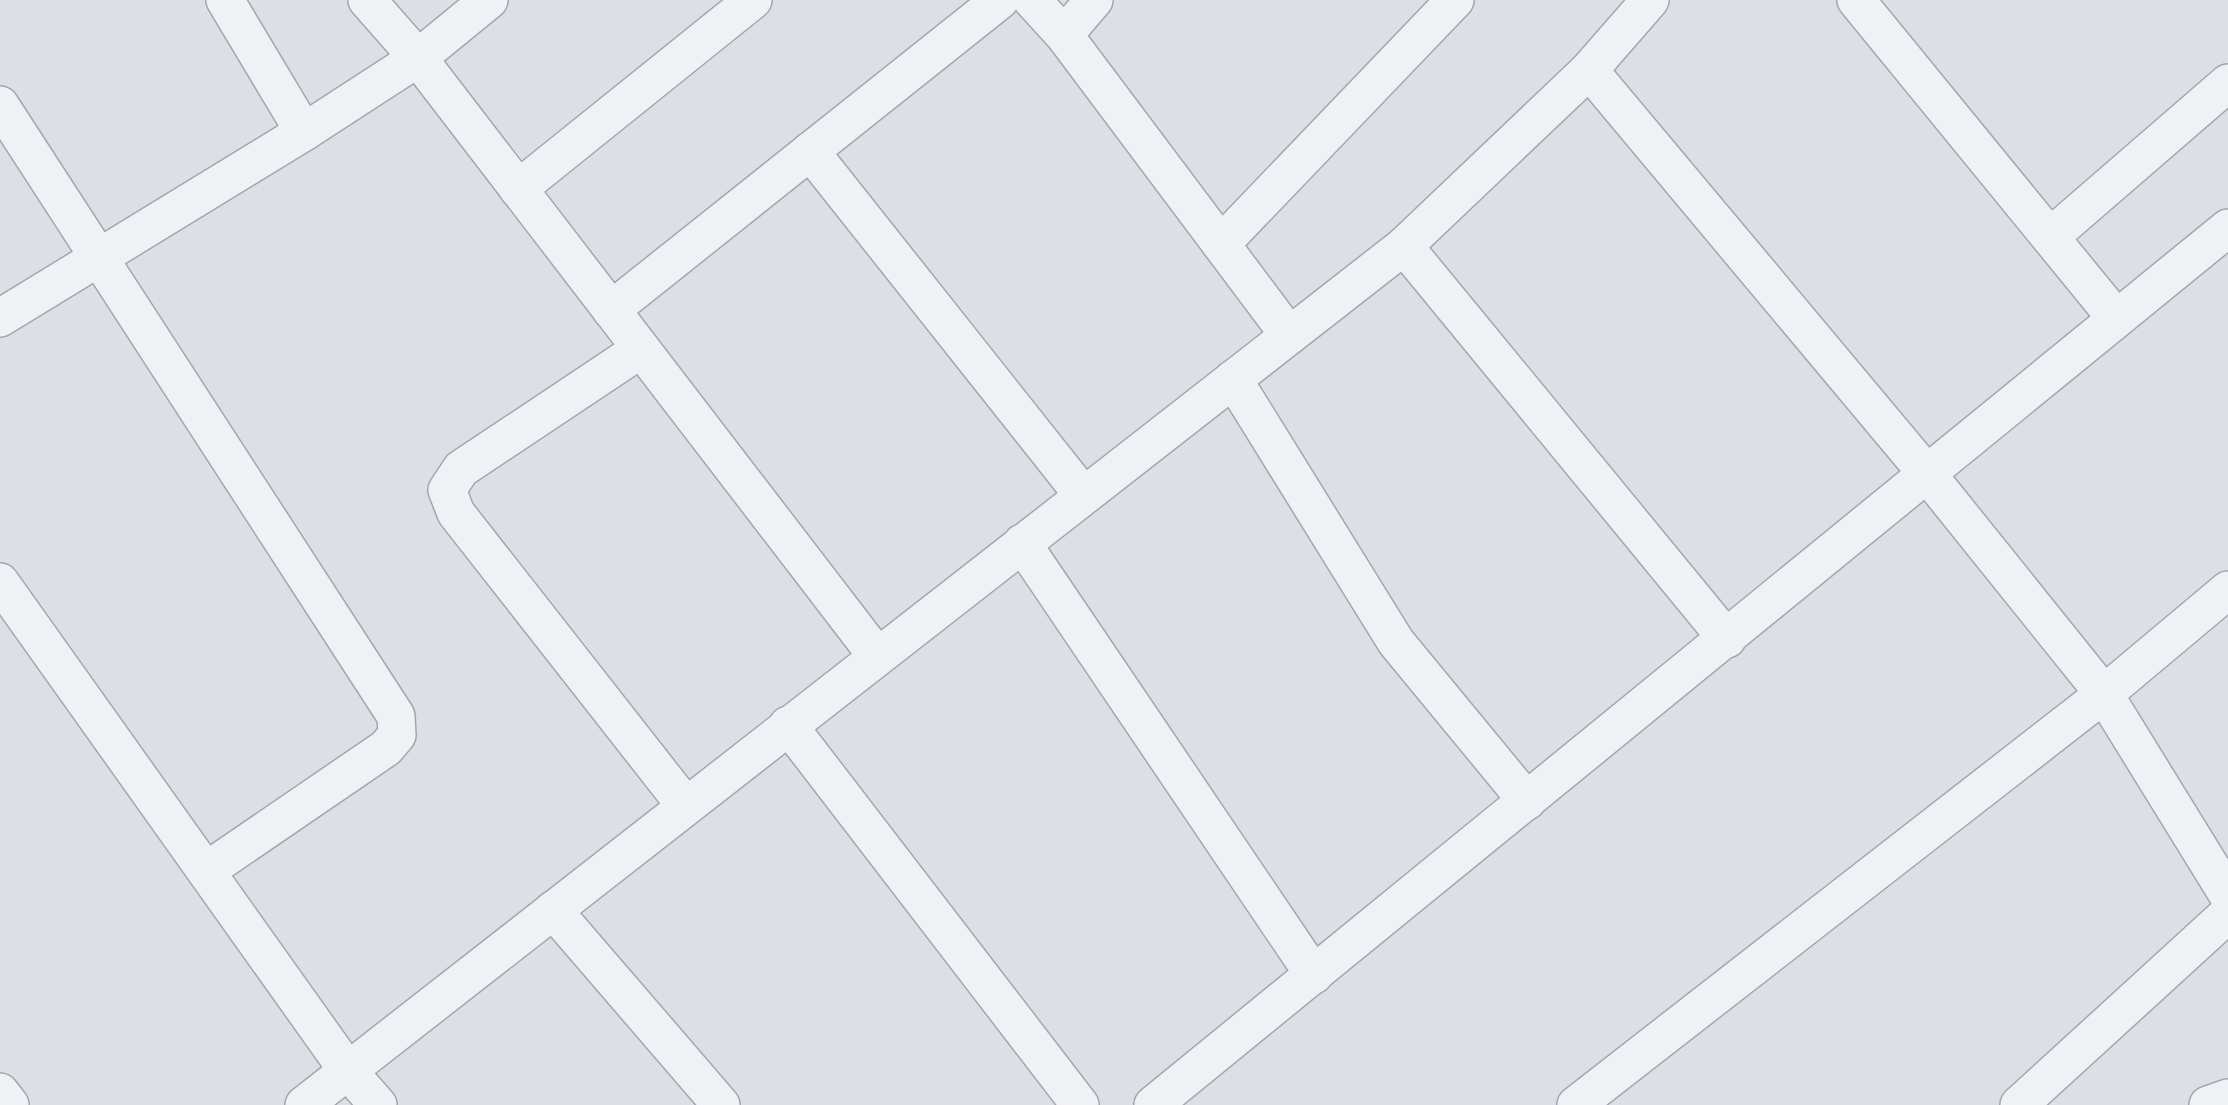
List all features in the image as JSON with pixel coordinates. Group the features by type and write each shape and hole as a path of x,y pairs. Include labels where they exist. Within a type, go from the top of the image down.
{"street":[{"path":"225,0 304,132"},
{"path":"367,0 418,58 877,656"},
{"path":"0,318 304,132 418,58 489,0"},
{"path":"518,189 753,0"},
{"path":"611,310 1000,0"},
{"path":"1032,0 1064,35 1289,335"},
{"path":"1064,35 1094,0"},
{"path":"1221,244 1455,0"},
{"path":"304,1105 1404,246 1589,70 1650,0"},
{"path":"1856,0 2116,318"},
{"path":"1589,70 1928,475 2104,694 2228,895"},
{"path":"2050,237 2228,83"},
{"path":"0,105 396,716 397,735 386,748 206,871"},
{"path":"810,151 1083,495"},
{"path":"1153,1105 2228,228"},
{"path":"1404,246 1727,639"},
{"path":"641,349 461,468 447,490 456,513 685,805"},
{"path":"1233,379 1396,642 1527,801"},
{"path":"1022,543 1314,975"},
{"path":"0,582 348,1071 378,1105"},
{"path":"1576,1105 2104,694 2228,590"},
{"path":"788,725 1080,1105"},
{"path":"553,910 721,1105"},
{"path":"2019,1105 2228,914"},
{"path":"2208,1105 2228,1098"}]}
